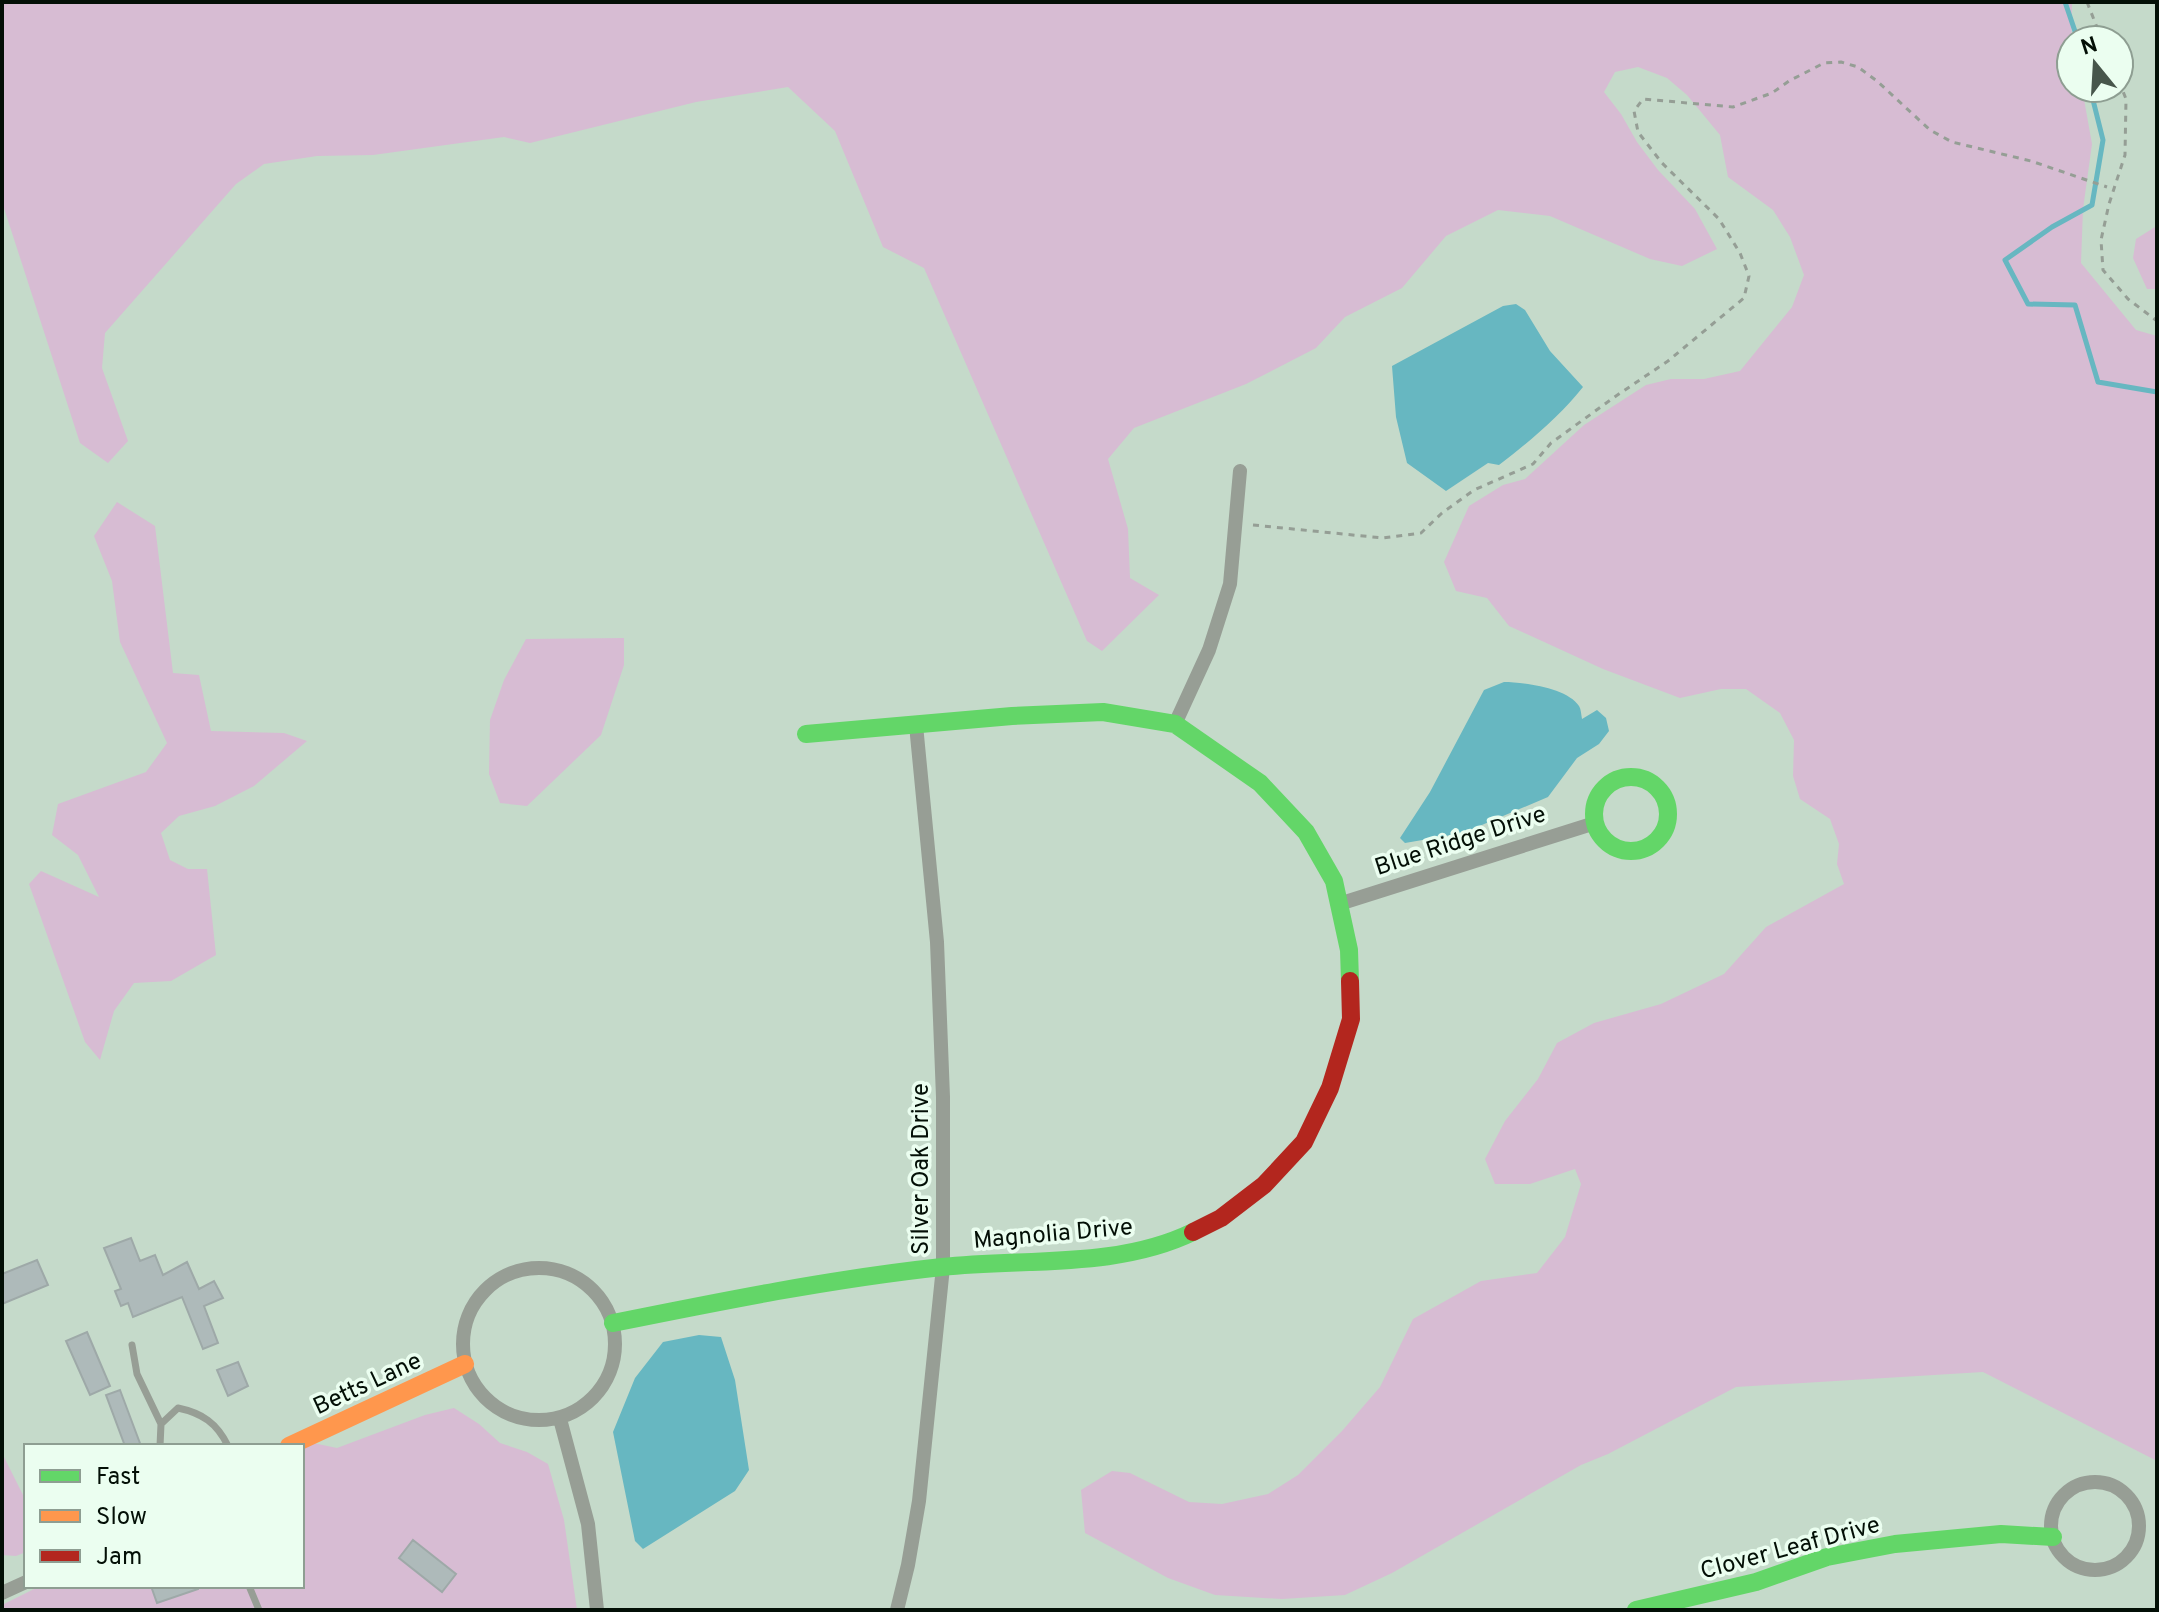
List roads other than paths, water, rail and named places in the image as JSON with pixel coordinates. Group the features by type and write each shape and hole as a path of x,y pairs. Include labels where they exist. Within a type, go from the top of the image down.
{"street":[{"path":"1175,724 1209,650 1230,584 1240,471"},
{"name":"Magnolia Drive","path":"613,1323 785,1288 943,1267 1120,1255 1172,1242 1221,1218 1264,1185 1304,1142 1330,1088 1351,1019 1349,950 1334,881 1306,832 1260,783 1197,737 1175,724 1103,712 1012,716 806,734"},
{"name":"Silver Oak Drive","path":"897,1610 919,1501 943,1267 943,1097 937,958 916,725"},
{"path":"1629,777 1653,784 1667,804 1668,817 1659,840 1637,851 1613,847 1603,840 1595,823 1594,806 1599,795 1617,780 1629,777"},
{"name":"Blue Ridge Drive","path":"1339,904 1595,823"},
{"path":"535,1268 558,1270 578,1278 596,1292 613,1323 616,1354 610,1376 598,1395 560,1419 537,1421 514,1417 493,1406 477,1389 465,1364 462,1345 466,1322 476,1301 493,1283 513,1272 535,1268"},
{"name":"Betts Lane","path":"293,1444 465,1364"},
{"path":"560,1419 588,1524 597,1610"},
{"path":"2089,1483 2110,1485 2120,1490 2134,1505 2138,1515 2139,1536 2129,1555 2102,1570 2081,1568 2071,1563 2057,1547 2053,1537 2052,1516 2056,1506 2070,1490 2089,1483"},
{"name":"Clover Leaf Drive","path":"1636,1610 1756,1582 1827,1557 1895,1544 2001,1534 2053,1537"},
{"path":"2,1593 24,1583"}],"lane":[{"path":"132,1345 137,1374 161,1424 160,1444"},
{"path":"161,1424 178,1408 200,1413 221,1431 227,1444"},
{"path":"250,1588 259,1610"}],"water":[{"path":"1516,304 1525,310 1550,351 1583,387 1544,428 1499,465 1488,463 1446,491 1407,463 1396,417 1392,366 1503,306"},
{"path":"1504,682 1555,690 1579,706 1582,719 1597,710 1606,718 1609,731 1599,744 1577,758 1548,797 1463,833 1405,843 1400,838 1430,792 1484,690"},
{"path":"699,1335 721,1337 735,1380 749,1470 735,1491 643,1549 635,1541 613,1432 635,1378 663,1342"}],"waterway":[{"path":"2065,2 2073,24"},
{"path":"2094,104 2103,140 2092,205 2052,227 2005,260 2028,304 2075,305 2098,382 2157,392"}]}
